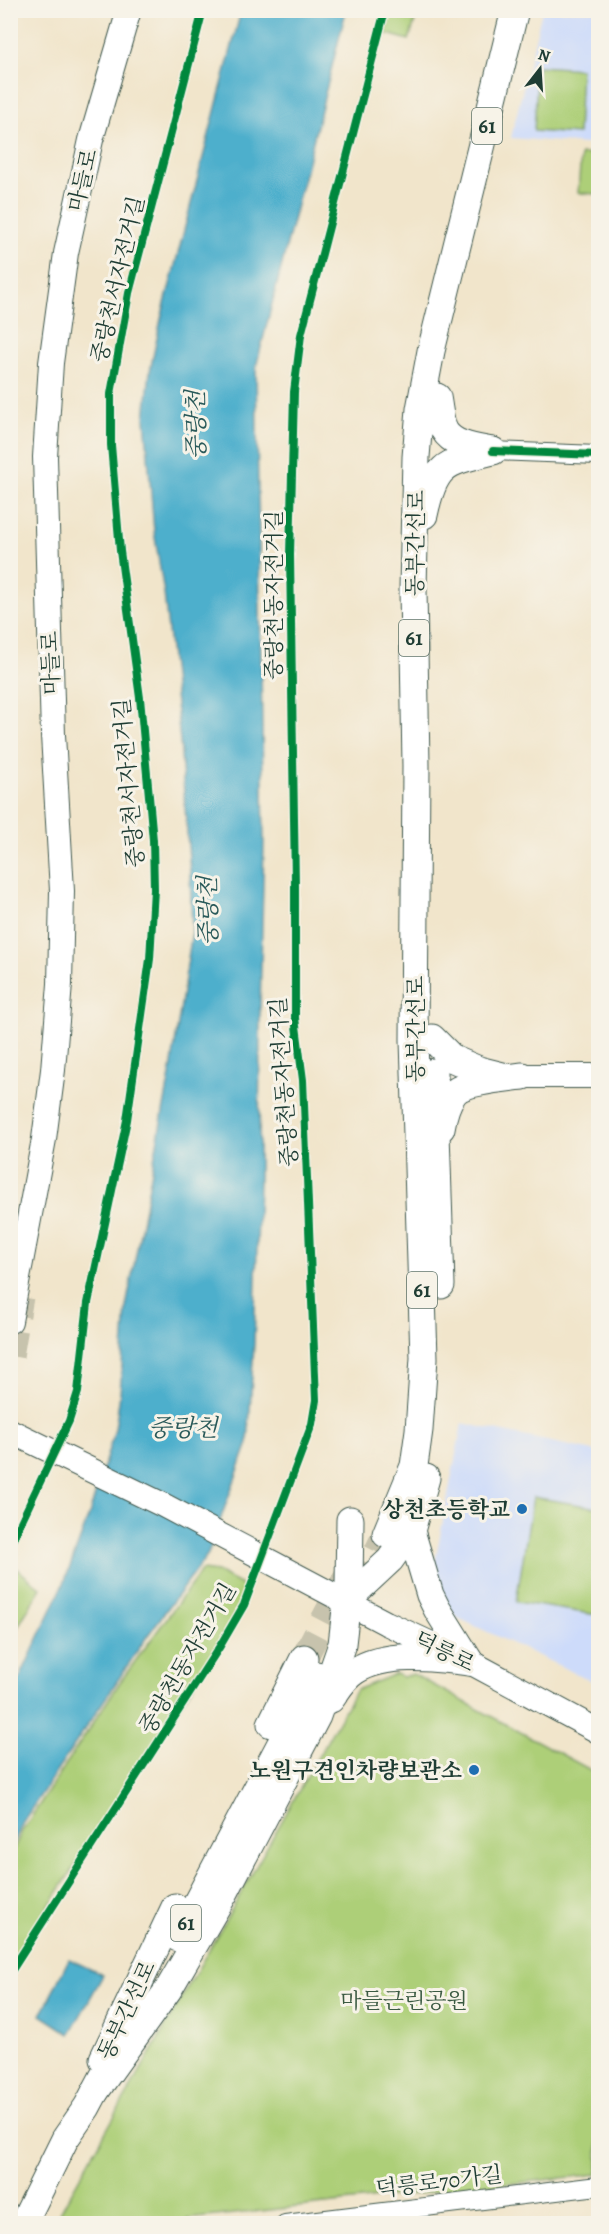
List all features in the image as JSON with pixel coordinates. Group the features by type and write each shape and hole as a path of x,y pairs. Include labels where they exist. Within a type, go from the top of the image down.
{"highway":[{"name":"동부간선로","path":"379,1529 396,1472 409,1409 418,1195 427,1152 414,1040 416,765 414,563 416,457 420,409 428,363 515,10"},
{"path":"414,563 430,488 437,397 460,291 533,10"},
{"path":"437,397 444,430 452,438 467,446 493,451"},
{"path":"430,488 445,465 493,451"},
{"path":"95,2092 173,1981 224,1894 317,1716 339,1657 351,1556 379,1529 429,1464 438,1404 439,1251 427,1152 432,1038 428,845 416,765"},
{"path":"432,1038 453,1059 479,1070 502,1076 523,1076"},
{"path":"427,1152 455,1091 469,1085 523,1076"},
{"name":"동부간선로","path":"379,1529 414,1466 422,1389 423,1340 418,1195"},
{"path":"423,1340 439,1251"},
{"path":"345,1602 390,1560 379,1529"},
{"path":"379,1529 421,1568 437,1609 470,1662"},
{"path":"317,1716 356,1670 386,1660 413,1658 470,1662"},
{"name":"동부간선로","path":"28,2218 65,2139 175,1906 312,1663 95,2092 65,2139"}],"main road":[{"name":"마들로","path":"10,1321 44,1139 60,984 62,891 53,735 45,457 51,363 66,253 91,140 129,10"},
{"path":"523,1076 598,1076"},
{"name":"덕릉로","path":"19,1435 161,1504 345,1602 470,1662 598,1731"}],"street":[{"path":"493,451 598,455"},
{"name":"덕릉로70가길","path":"285,2223 598,2186"}],"shaded area":[{"path":"542,11 598,11 598,145 511,138"},
{"name":"상천초등학교","path":"462,1423 598,1452 598,1684 456,1617 439,1591 434,1567"}],"green space":[{"path":"390,11 418,11 409,40 384,33"},
{"path":"538,66 581,69 578,134 534,131"},
{"path":"581,154 598,155 598,194 578,193"},
{"path":"533,1497 598,1508 598,1615 516,1602"},
{"path":"11,1564 41,1588 11,1638 10,1566"},
{"path":"202,1570 217,1572 247,1588 237,1609 192,1687 11,1962 11,1855 22,1831 120,1682"},
{"name":"마들근린공원","path":"396,1674 403,1677 413,1674 598,1774 598,2174 188,2219 187,2223 54,2223 356,1690"}],"water":[{"name":"중랑천","path":"241,11 346,11 256,367 264,842 259,1182 254,1344 248,1443 208,1554 148,1635 24,1820 11,1849 11,1697 64,1583 89,1515 115,1429 120,1394 126,1307 171,1070 192,932 190,871 180,741 164,593 154,531 145,418 150,371 161,319"},
{"path":"69,1959 103,1975 70,2034 41,2015"}],"tunnel":[{"path":"10,1356 20,1297"},
{"path":"359,1589 386,1534"},
{"path":"304,1658 348,1574"}],"cycle path":[{"name":"중랑천서자전거길","path":"10,1545 69,1421 78,1392 88,1303 127,1120 150,959 154,889 153,840 140,698 120,551 111,445 111,394 129,293 203,10"},
{"name":"중랑천동자전거길","path":"10,1973 244,1605 312,1424 316,1400 303,1080 295,1018 290,555 294,392 301,335 385,10"},
{"path":"493,451 598,455"}],"place":[{"name":"상천초등학교","path":"522,1509"},
{"name":"노원구견인차량보관소","path":"474,1770"}]}
